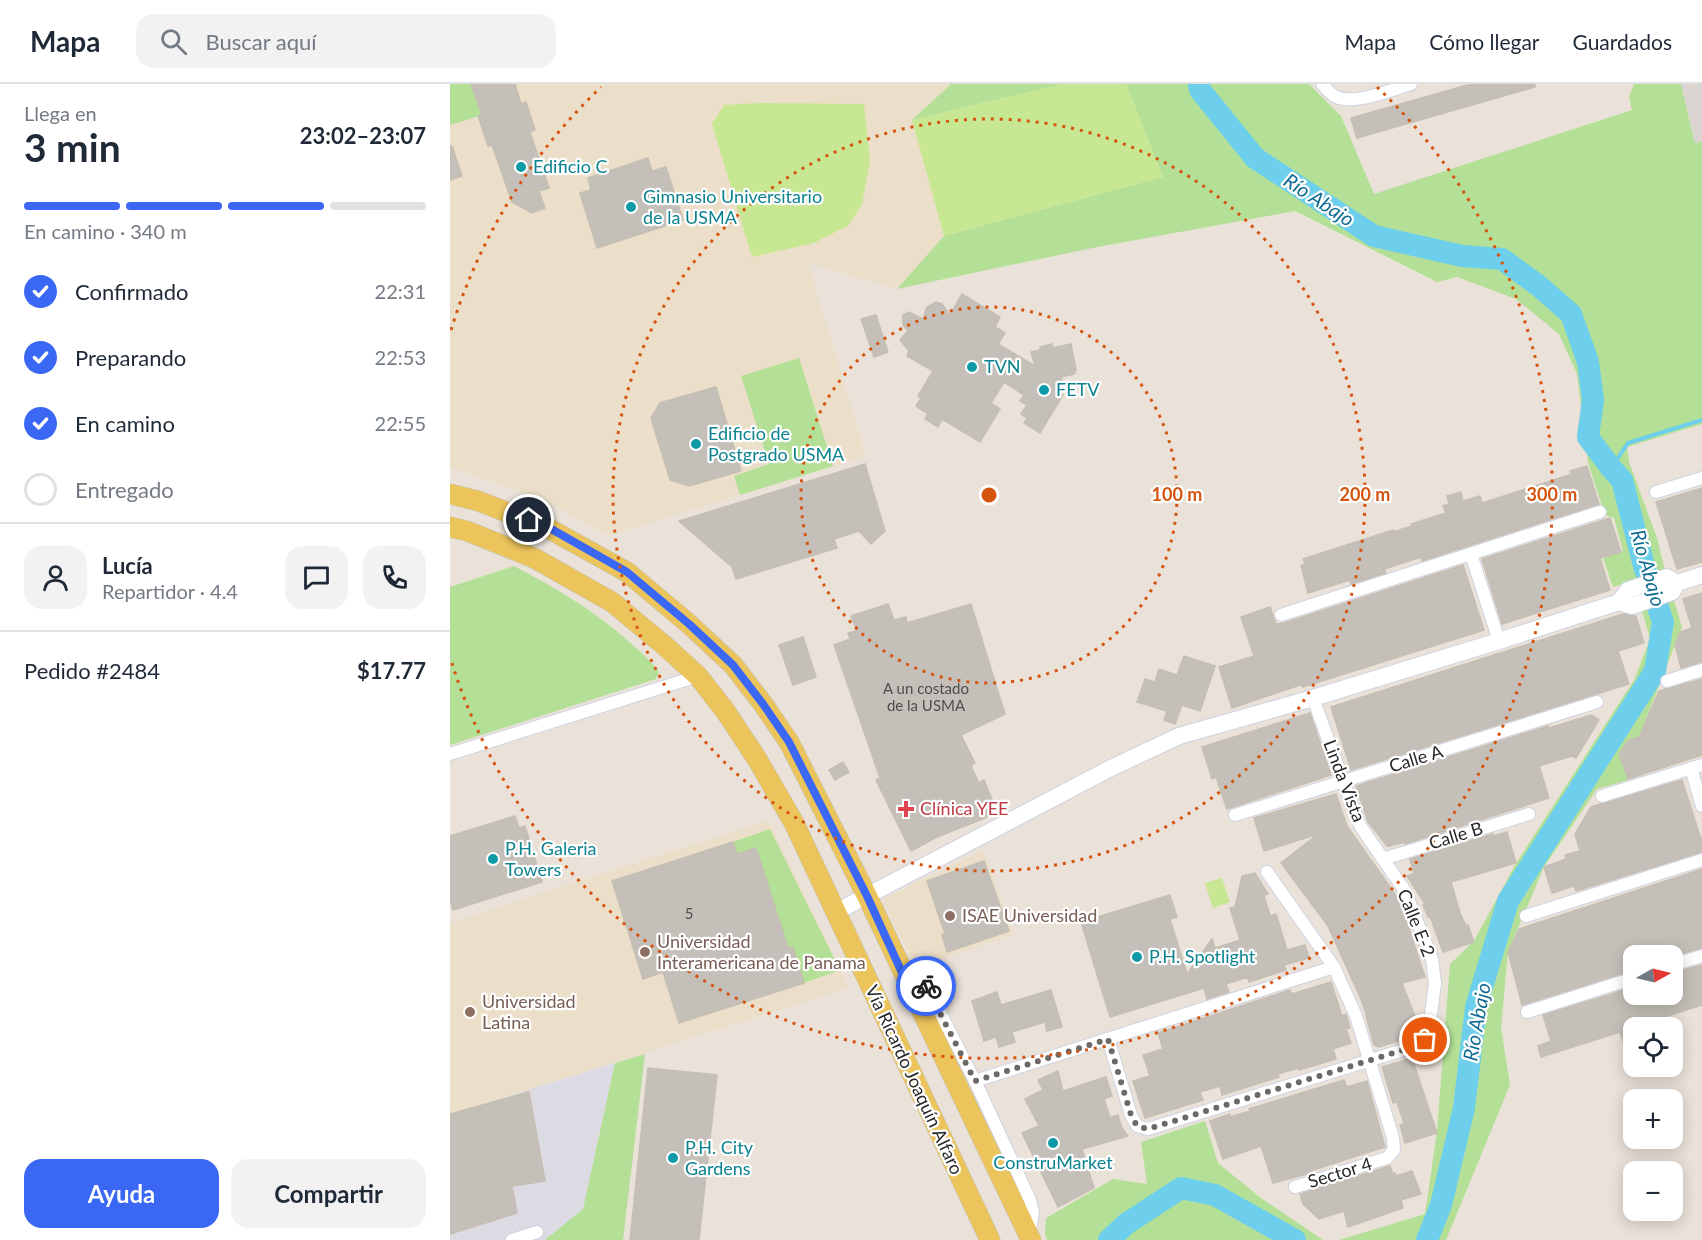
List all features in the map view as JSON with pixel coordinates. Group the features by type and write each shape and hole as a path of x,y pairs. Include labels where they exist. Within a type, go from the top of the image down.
{"main road":[{"name":"Vía Ricardo Joaquín Alfaro","path":"450,494 478,501 546,526 627,572 689,624 733,665 789,742 867,896 1030,1238"},
{"name":"Vía Ricardo Joaquín Alfaro","path":"450,527 467,531 534,558 612,602 698,676 726,712 783,803 990,1240"}],"street":[{"path":"1322,84 1334,96 1348,100 1411,84"},
{"path":"1656,492 1702,478"},
{"path":"1281,615 1600,512"},
{"path":"1471,554 1499,641"},
{"path":"834,913 1102,773 1179,736 1499,641 1702,575"},
{"path":"1667,681 1702,670"},
{"path":"450,754 698,676"},
{"name":"Linda Vista","path":"1313,698 1361,827 1383,859"},
{"name":"Calle A","path":"1235,815 1597,702"},
{"path":"1602,796 1697,767 1702,806"},
{"name":"Calle B","path":"1383,859 1529,814"},
{"name":"Calle E-2","path":"1369,1060 1416,1046 1425,1040 1429,1030 1435,983 1432,958 1405,891 1383,859"},
{"path":"1526,916 1702,860"},
{"path":"1108,1039 1131,1115 1137,1126 1148,1129 1369,1060 1356,1017 1334,968 1267,872"},
{"path":"1683,962 1702,956"},
{"path":"975,1081 1334,968"},
{"path":"904,977 913,977 922,981 928,989 975,1081 1030,1200 1033,1213 1030,1238"},
{"path":"1527,1012 1623,981"},
{"name":"Sector 4","path":"1295,1187 1387,1158 1394,1150 1393,1138 1369,1060"},
{"path":"512,1240 537,1232"}],"shaded area":[{"path":"450,84 1188,84 1295,211 1097,247 897,289 808,263 866,456 608,536 547,501 450,467"},
{"path":"1681,84 1702,84 1702,141 1695,143"},
{"name":"Universidad Interamericana de Panama","path":"769,820 849,988 450,1114 450,923"},
{"name":"ISAE Universidad","path":"983,850 1014,934 916,968 883,899"},
{"path":"615,1063 583,1209 545,1240 450,1240 450,1114"}],"green space":[{"path":"450,84 471,84 482,115 450,125"},
{"path":"951,84 1062,84 912,120"},
{"path":"1062,84 1126,84 1163,177 944,236 912,120"},
{"path":"1126,84 1309,84 1341,116 1374,194 1632,110 1629,97 1634,84 1681,84 1695,143 1702,141 1702,424 1627,447 1629,462 1657,538 1665,571 1613,587 1603,558 1623,551 1614,518 1605,515 1588,463 1577,374 1559,334 1516,299 1457,277 1437,282 1295,211 1097,247 897,289 944,236 1163,177"},
{"path":"864,104 870,161 862,204 849,225 814,243 752,257 712,124 724,105"},
{"path":"799,358 833,466 740,495 734,476 769,464 741,376"},
{"path":"514,566 558,590 600,618 644,655 659,672 656,679 450,745 450,587"},
{"path":"1673,597 1682,627 1639,737 1629,740 1620,754 1628,780 1597,789 1544,867 1508,952 1501,1027 1510,1085 1446,1240 1339,1240 1425,1214 1437,1131 1450,964 1474,941 1515,865 1634,680 1650,639 1641,607"},
{"path":"770,829 840,970 804,983 793,947 788,948 756,848 737,854 733,842"},
{"path":"1222,878 1230,902 1213,908 1205,883"},
{"path":"645,1054 623,1240 545,1240 583,1209 615,1063"},
{"path":"1205,1121 1218,1163 1261,1198 1323,1240 1047,1240 1046,1218 1113,1179 1147,1184 1141,1142"}],"building":[{"name":"Edificio C","path":"471,84 515,84 521,104 526,102 535,130 530,132 549,188 539,191 545,208 532,213 512,202 492,145 488,146 478,116 482,115"},
{"path":"1471,84 1535,84 1535,87 1357,138 1351,118"},
{"path":"450,146 452,146 462,176 450,180"},
{"name":"Gimnasio Universitario de la USMA","path":"648,158 652,171 666,167 683,220 597,248 580,193 591,190 588,178"},
{"name":"TVN","path":"962,294 1000,317 995,327 1005,333 998,344 1035,366 1031,352 1052,344 1053,348 1071,344 1076,370 1074,374 1061,377 1063,385 1059,392 1063,395 1040,433 1024,423 1027,418 1021,414 1027,405 1020,401 1024,395 1004,382 991,403 1000,409 980,442 942,419 938,427 925,419 928,414 916,406 921,398 918,396 933,371 907,356 909,351 900,340 908,331 903,325 903,315 909,312 923,319 927,307 936,302 942,304 950,315"},
{"path":"876,315 888,352 874,357 861,319"},
{"name":"Edificio de Postgrado USMA","path":"716,387 741,471 689,486 670,480 651,418 660,403"},
{"path":"865,464 885,531 871,544 859,531 834,539 837,548 736,579 732,567 679,521"},
{"path":"1587,466 1599,504 1422,561 1421,557 1384,569 1386,573 1351,584 1350,580 1308,593 1301,566 1305,564 1303,559 1412,526 1411,524 1446,513 1443,506 1449,504 1447,496 1461,492 1463,501 1480,496 1482,503 1572,474 1570,471"},
{"path":"1702,488 1702,562 1677,569 1656,502"},
{"path":"1610,518 1621,552 1600,558 1610,590 1502,624 1482,559"},
{"path":"1463,565 1484,630 1303,687 1303,684 1232,708 1219,667 1254,656 1241,617 1270,607 1276,624 1284,623"},
{"path":"1702,593 1702,662 1681,668 1675,645 1680,632 1692,628 1683,599"},
{"path":"888,604 894,620 906,617 907,623 971,604 1005,714 961,735 975,763 971,766 979,783 984,780 996,809 985,818 937,837 911,851 876,780 880,778 834,645 850,639 848,633 857,631 851,616"},
{"path":"1623,614 1636,616 1644,643 1618,651 1629,684 1351,770 1331,707"},
{"path":"803,637 816,677 793,685 779,645"},
{"path":"1184,656 1215,666 1200,711 1182,705 1175,724 1164,720 1167,711 1137,702 1145,679 1155,682 1159,669 1177,675"},
{"path":"1702,679 1702,755 1628,779 1619,754 1629,740 1639,737 1659,691"},
{"path":"1310,713 1331,775 1227,809 1216,777 1212,779 1202,747"},
{"path":"1591,715 1599,720 1576,758 1572,756 1539,766 1549,798 1405,844 1405,842 1390,846 1387,846 1368,822 1356,786 1548,726 1549,728"},
{"path":"843,762 849,772 835,780 829,770"},
{"path":"1682,780 1702,842 1702,852 1576,891 1574,886 1552,893 1544,867 1566,859 1565,855 1580,851 1575,834 1591,807"},
{"path":"1336,794 1347,826 1400,901 1425,977 1402,983 1420,1029 1418,1035 1379,1047 1374,1045 1360,997 1328,926 1281,863 1318,834 1264,851 1254,818"},
{"name":"P.H. Galeria Towers","path":"515,816 519,828 525,826 542,882 453,910 450,900 450,836"},
{"path":"1507,832 1516,863 1451,882 1460,913 1466,926 1468,925 1474,942 1443,952 1430,916 1428,917 1423,905 1425,904 1407,876 1414,874 1410,859 1493,834 1494,836"},
{"path":"733,842 737,854 756,848 788,948 793,947 804,983 679,1023 663,972 643,979 612,881"},
{"path":"984,861 1009,931 947,952 942,935 945,934 927,881"},
{"path":"1702,869 1702,948 1683,953 1683,945 1623,945 1623,973 1522,1005 1508,952 1519,929"},
{"path":"1255,873 1268,894 1264,895 1270,916 1276,914 1287,950 1305,945 1309,958 1284,965 1286,970 1249,982 1248,977 1226,984 1229,992 1207,999 1204,988 1110,1017 1081,922 1170,895 1177,917 1170,919 1187,974 1212,939 1215,948 1240,940 1230,908 1235,907 1242,876"},
{"path":"1702,965 1702,1005 1665,1017 1623,1017 1623,1041 1620,1032 1541,1057 1538,1046 1551,1041 1543,1015 1623,990 1623,1005 1683,1005 1683,970"},
{"path":"1331,982 1342,1016 1346,1014 1350,1028 1346,1029 1351,1043 1333,1049 1336,1059 1278,1074 1279,1077 1222,1095 1220,1086 1200,1092 1203,1100 1145,1118 1133,1081 1150,1076 1143,1055 1163,1049 1158,1033 1290,990 1292,994"},
{"path":"1051,990 1062,1027 1047,1031 1045,1022 1012,1032 1015,1042 999,1047 996,1037 984,1041 972,1001 997,992 1001,1005"},
{"path":"1412,1058 1437,1133 1405,1143 1400,1125 1404,1123 1397,1102 1393,1103 1382,1067"},
{"name":"P.H. City Gardens","path":"648,1068 717,1075 699,1240 630,1240"},
{"name":"ConstruMarket","path":"1058,1071 1063,1091 1106,1077 1112,1096 1104,1099 1110,1118 1118,1115 1122,1128 1128,1136 1082,1149 1094,1188 1058,1207 1022,1133 1039,1126 1025,1099 1043,1090 1038,1080"},
{"path":"1344,1080 1347,1087 1367,1081 1385,1147 1310,1171 1311,1173 1273,1183 1261,1146 1223,1159 1210,1121 1230,1114 1230,1117 1250,1111 1249,1109"},
{"path":"529,1092 545,1181 512,1186 517,1213 450,1234 450,1114"},
{"path":"1390,1166 1396,1176 1412,1171 1421,1194 1401,1200 1403,1208 1348,1227 1344,1211 1319,1219 1303,1204 1300,1194"}],"waterway":[{"name":"Río Abajo","path":"1199,84 1200,90 1255,158 1374,236 1462,256 1502,259 1539,286 1571,314 1588,362 1593,400 1588,437 1622,480 1644,566 1663,622 1655,671 1508,901 1476,1007 1464,1108 1441,1205 1427,1240"},
{"path":"1611,468 1628,443 1702,420"},
{"name":"Río Abajo","path":"1109,1240 1126,1224 1181,1188 1215,1195 1295,1240"}],"way so far":[{"path":"926,986 975,1081 1108,1039 1131,1115 1137,1126 1148,1129 1416,1046 1425,1040"}],"place":[{"name":"Edificio C","path":"521,167"},
{"name":"Gimnasio Universitario de la USMA","path":"631,207"},
{"name":"TVN","path":"972,367"},
{"name":"FETV","path":"1044,390"},
{"name":"Edificio de Postgrado USMA","path":"696,444"},
{"name":"Clínica YEE","path":"906,809"},
{"name":"P.H. Galeria Towers","path":"493,859"},
{"name":"ISAE Universidad","path":"950,916"},
{"name":"Universidad Interamericana de Panama","path":"645,952"},
{"name":"P.H. Spotlight","path":"1137,957"},
{"name":"Universidad Latina","path":"470,1012"},
{"name":"ConstruMarket","path":"1053,1143"},
{"name":"P.H. City Gardens","path":"673,1158"}],"route":[{"path":"529,520 546,526 627,572 689,624 733,665 789,742 867,896 904,977 913,977 922,981 926,986"}]}
